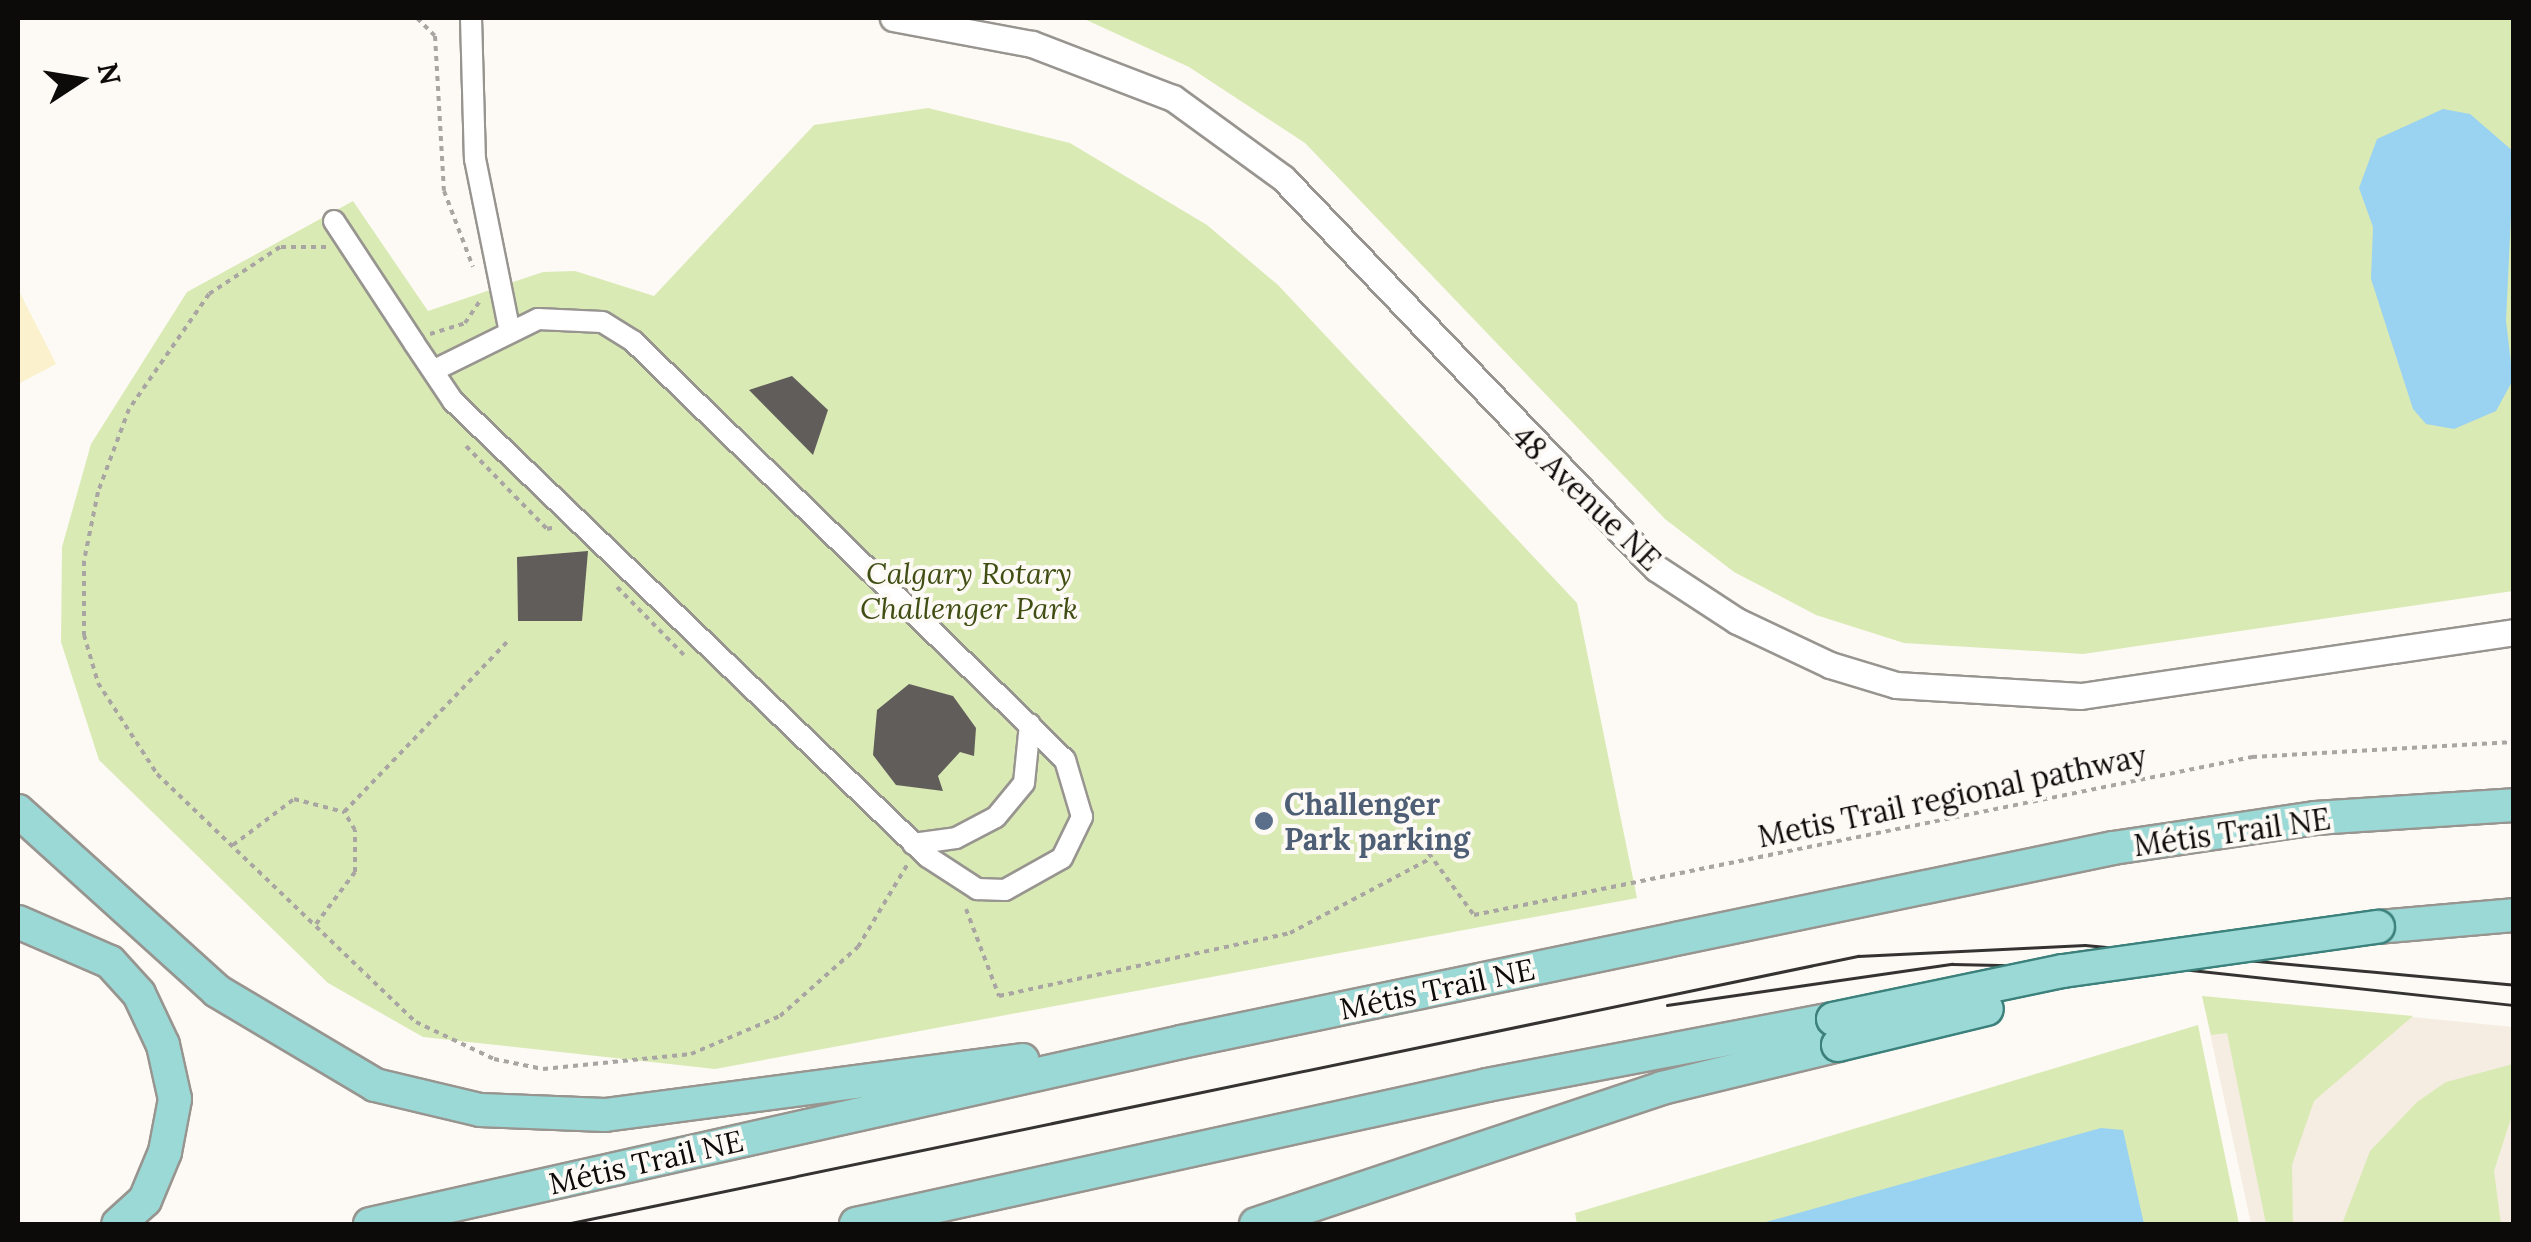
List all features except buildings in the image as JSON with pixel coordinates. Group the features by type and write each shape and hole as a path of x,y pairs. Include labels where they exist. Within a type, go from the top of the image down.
{"main road":[{"name":"Métis Trail NE","path":"370,1224 1181,1042 2113,848 2315,818 2514,805"},
{"path":"18,811 217,991 375,1084 480,1110 605,1115 1181,1042"},
{"path":"856,1224 1835,1032 2116,964 2378,927 2514,915"},
{"path":"18,922 110,962 140,994 163,1046 174,1099 166,1152 145,1200 118,1224"},
{"path":"1256,1224 1835,1032"}],"street":[{"path":"472,18 475,158 509,327"},
{"name":"48 Avenue NE","path":"893,18 1032,44 1173,98 1284,178 1656,568 1737,622 1830,665 1896,685 2080,696 2514,632"},
{"path":"334,220 433,371 561,510 905,852 977,890 1030,883 1054,866 1074,840 1081,798 1064,760 633,340 572,316 509,327 433,371"},
{"path":"905,852 956,838 996,816 1024,782 1030,724"}],"path":[{"path":"417,18 428,20 437,53 444,191 476,276"},
{"path":"331,249 280,247 209,294 170,339 129,408 84,560 84,635 106,697 157,774 416,1022 456,1044 543,1069 636,1065 731,1041 780,1016 858,946 905,852 922,875"},
{"path":"414,343 465,323 480,290"},
{"path":"462,441 548,529 565,524"},
{"path":"617,573 616,595 701,666"},
{"path":"344,812 508,642"},
{"name":"Metis Trail regional pathway","path":"1430,858 1474,915 2252,758 2514,742"},
{"path":"232,846 294,799 344,812 355,830 354,872 315,925"},
{"path":"952,898 967,910 999,996 1290,933 1430,858 1410,830"}],"shaded area":[{"path":"2202,996 2513,1027 2513,1224 2251,1224"}],"green space":[{"path":"1082,18 2513,18 2513,591 2083,654 1904,643 1816,615 1734,572 1665,519 1305,143 1189,67"},
{"name":"Calgary Rotary Challenger Park","path":"928,108 1070,143 1207,225 1278,285 1577,603 1637,898 715,1069 423,1037 328,983 99,760 61,642 62,547 91,444 187,292 353,201 428,311 543,272 575,271 654,296 814,125"},
{"path":"2202,996 2413,1016 2314,1101 2292,1165 2293,1224 2266,1224 2227,1033 2211,1035"},
{"path":"2198,1025 2239,1224 1577,1224 1575,1213"},
{"path":"2513,1064 2513,1112 2494,1171 2501,1224 2342,1224 2370,1151 2417,1102 2446,1082"}],"sand":[{"path":"18,289 56,364 18,384"}],"water":[{"path":"2443,109 2470,114 2514,152 2506,321 2513,380 2496,411 2454,429 2426,424 2413,409 2371,279 2373,227 2359,188 2377,139"},
{"path":"2101,1128 2123,1130 2144,1224 1759,1224"}],"tram line":[{"path":"566,1224 1858,956 2085,945 2514,985"},
{"path":"1667,1005 1952,964 2182,969 2514,1005"}],"place":[{"name":"Challenger Park parking","path":"1264,821"}]}
